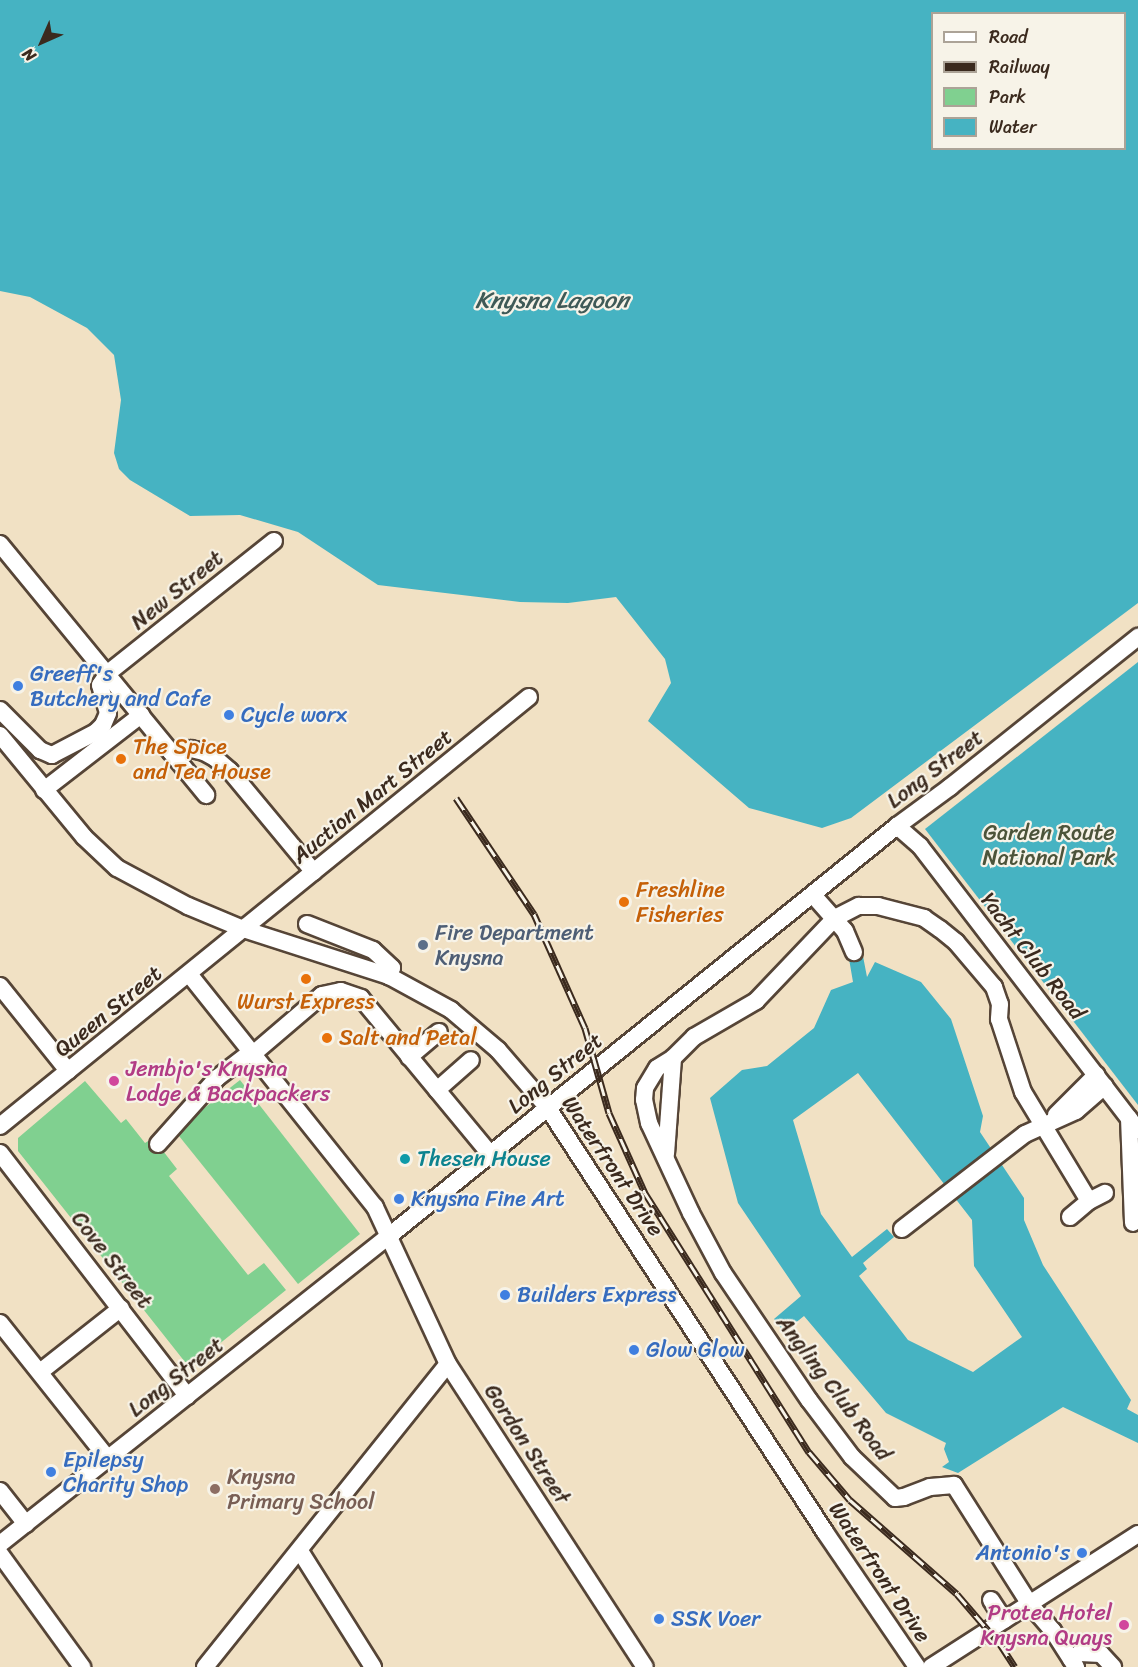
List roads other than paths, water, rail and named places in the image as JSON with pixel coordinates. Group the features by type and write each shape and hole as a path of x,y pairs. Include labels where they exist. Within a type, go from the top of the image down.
{"street":[{"name":"New Street","path":"108,673 274,542"},
{"path":"0,544 206,795"},
{"name":"Long Street","path":"0,1544 389,1236 897,826 950,787 1138,637"},
{"path":"0,710 40,750 52,755 57,754 96,732 103,725 108,713 100,685 108,673"},
{"name":"Auction Mart Street","path":"243,929 529,697"},
{"path":"44,790 141,715"},
{"name":"Waterfront Drive","path":"0,735 84,837 117,868 188,906 243,929 389,976 451,1010 498,1050 548,1108 825,1532 917,1667"},
{"path":"171,753 190,749 204,752 215,758 230,771 314,872"},
{"name":"Yacht Club Road","path":"897,826 921,846 1133,1124 1133,1223"},
{"path":"813,895 835,918 845,932 854,952"},
{"name":"Angling Club Road","path":"1029,1603 954,1485 930,1487 895,1498 852,1457 723,1273 691,1213 666,1155 649,1123 644,1100 645,1088 657,1068 673,1058 694,1037 756,1001 835,918 859,906 878,906 924,918 956,942 994,987 1000,1004 999,1019 1023,1092 1089,1201"},
{"path":"307,924 373,950 392,968 389,976"},
{"name":"Queen Street","path":"0,1126 243,929"},
{"name":"Gordon Street","path":"189,974 375,1206 448,1364 645,1667"},
{"path":"0,986 68,1071"},
{"path":"171,1112 252,1053 322,994 341,991 361,998 490,1154"},
{"path":"409,1057 439,1032"},
{"name":"Angling Club Road","path":"666,1155 673,1058"},
{"path":"437,1090 471,1060"},
{"path":"158,1144 217,1078"},
{"path":"902,1229 1006,1151 1025,1134 1045,1126 1101,1080"},
{"name":"Cove Street","path":"0,1153 187,1396"},
{"path":"1070,1216 1089,1201 1105,1193"},
{"path":"40,1372 121,1308"},
{"path":"0,1323 108,1459"},
{"path":"206,1667 448,1364"},
{"path":"0,1491 26,1524"},
{"path":"931,1667 1138,1533"},
{"path":"300,1551 374,1667"},
{"path":"0,1554 82,1667"},
{"path":"991,1600 1004,1620"},
{"path":"1029,1603 1053,1630 1073,1663 1080,1653 1101,1654 1113,1667"}],"water":[{"name":"Knysna Lagoon","path":"0,0 1138,0 1138,603 851,818 822,828 749,808 648,721 671,683 665,659 616,597 568,603 520,602 378,585 298,532 240,515 190,516 130,480 119,469 114,453 121,400 114,355 87,328 30,297 0,291"},
{"name":"Garden Route National Park","path":"1138,662 1138,1105 925,829"},
{"path":"862,951 867,977 875,962 921,982 951,1019 983,1116 980,1132 1024,1198 1024,1220 1043,1265 1131,1400 1127,1409 1138,1415 1138,1443 1063,1407 958,1473 942,1467 949,1462 944,1449 946,1443 886,1413 804,1316 784,1332 774,1319 801,1296 738,1203 710,1098 742,1070 767,1066 814,1028 831,990 853,982 848,953","holes":["858,1073 972,1220 974,1266 1022,1337 973,1372 908,1340 859,1276 867,1269 863,1263 894,1237 887,1229 852,1257 821,1214 793,1120"]}],"railway":[{"path":"456,798 534,914 585,1028 609,1113 645,1193 809,1452 850,1500 957,1594 1000,1644 1015,1667"}],"place":[{"name":"Greeff's Butchery and Cafe","path":"18,686"},
{"name":"Cycle worx","path":"229,715"},
{"name":"The Spice and Tea House","path":"121,759"},
{"name":"Freshline Fisheries","path":"624,902"},
{"name":"Fire Department Knysna","path":"423,945"},
{"name":"Wurst Express","path":"306,979"},
{"name":"Salt and Petal","path":"327,1038"},
{"name":"Jembjo's Knysna Lodge & Backpackers","path":"114,1081"},
{"name":"Thesen House","path":"405,1159"},
{"name":"Knysna Fine Art","path":"399,1199"},
{"name":"Builders Express","path":"505,1295"},
{"name":"Glow Glow","path":"634,1350"},
{"name":"Epilepsy Charity Shop","path":"51,1472"},
{"name":"Knysna Primary School","path":"215,1489"},
{"name":"Antonio's","path":"1082,1553"},
{"name":"SSK Voer","path":"659,1619"},
{"name":"Protea Hotel Knysna Quays","path":"1124,1625"}]}
